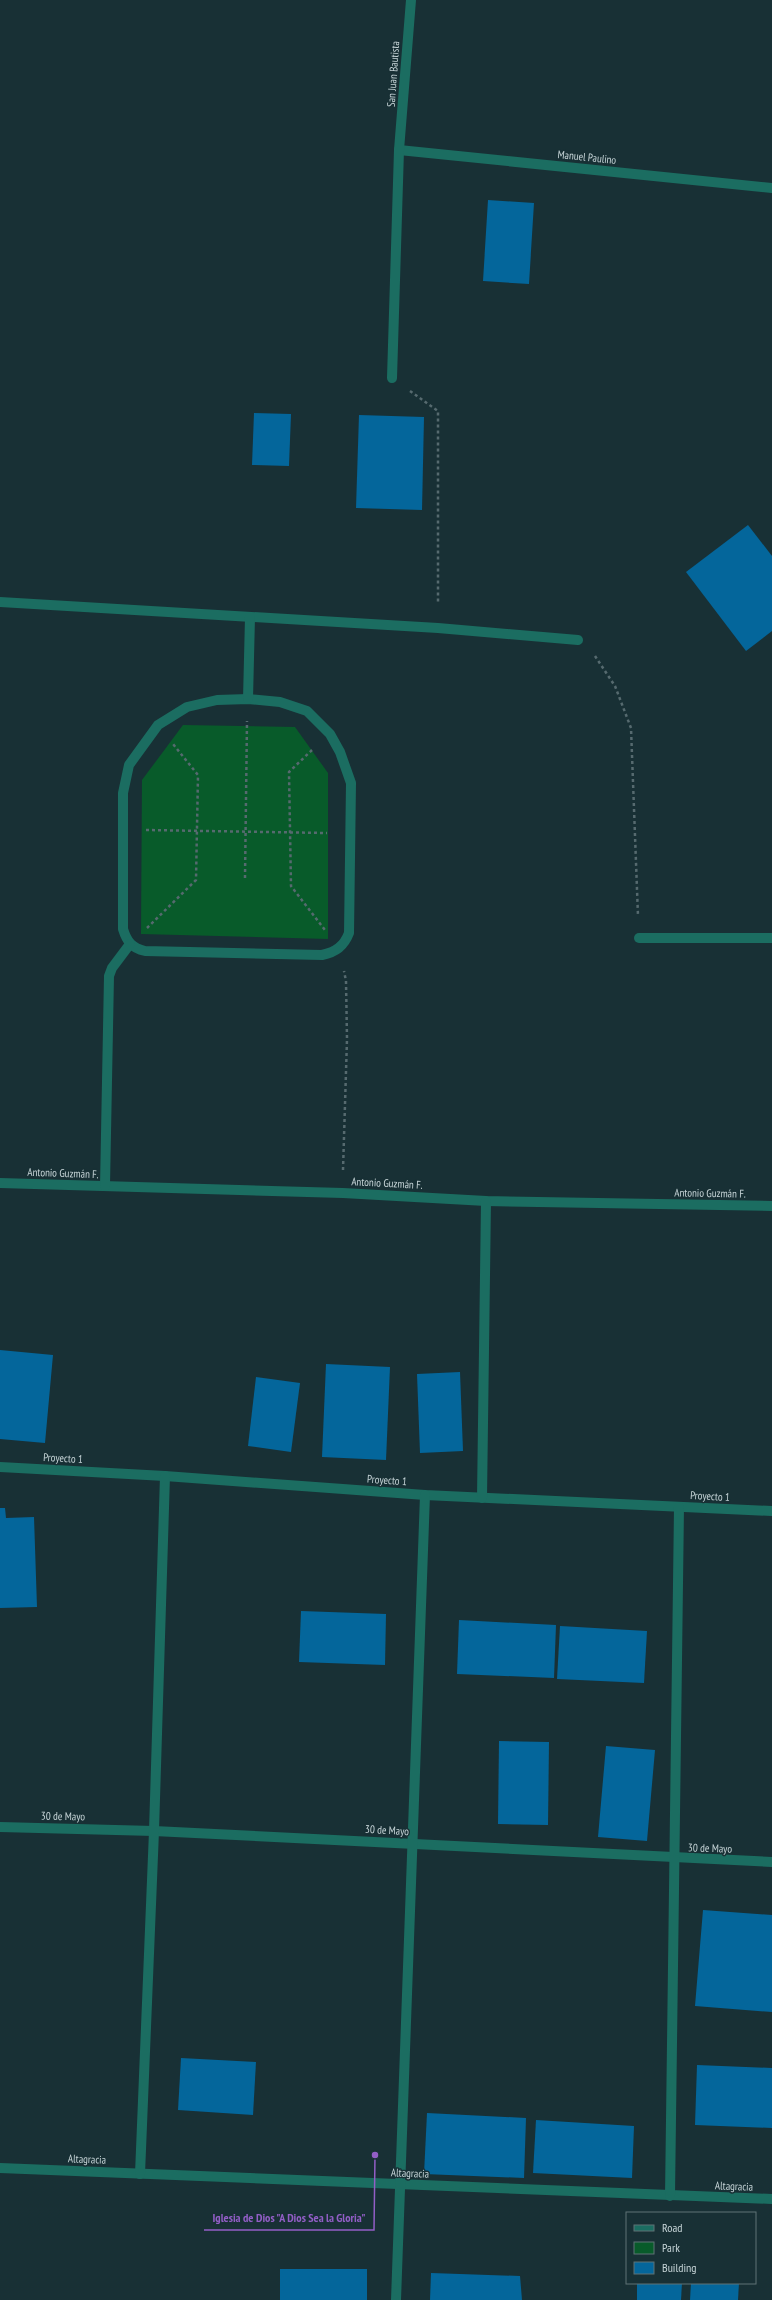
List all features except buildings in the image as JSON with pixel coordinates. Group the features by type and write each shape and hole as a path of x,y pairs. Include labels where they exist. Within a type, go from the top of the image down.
{"street":[{"name":"San Juan Bautista","path":"392,378 399,150 410,0"},
{"name":"Manuel Paulino","path":"399,150 772,188"},
{"path":"0,602 438,628 578,640"},
{"path":"248,699 250,617"},
{"path":"248,699 280,702 307,711 330,734 340,752 351,782 349,933 345,942 339,949 322,956 145,952 136,949 130,944 123,929 123,793 129,765 158,725 187,707 217,700 248,699"},
{"path":"639,938 772,938"},
{"path":"105,1186 109,976 112,968 130,944"},
{"name":"Antonio Guzmán F.","path":"0,1183 343,1193 486,1201 772,1206"},
{"path":"482,1498 486,1201"},
{"name":"Proyecto 1","path":"0,1467 165,1476 425,1495 772,1511"},
{"path":"140,2174 154,1831 165,1476"},
{"path":"396,2300 425,1495"},
{"path":"670,2196 679,1507"},
{"name":"30 de Mayo","path":"0,1827 154,1831 772,1862"},
{"name":"Altagracia","path":"0,2168 772,2199"}],"path":[{"path":"392,378 438,411 438,628"},
{"path":"578,640 599,659 615,686 631,728 639,938"},
{"path":"245,878 248,699"},
{"path":"130,944 196,880 198,775 158,725"},
{"path":"330,734 289,772 291,886 339,949 346,981 343,1193"},
{"path":"123,830 198,830 350,834"}],"green space":[{"path":"183,725 295,727 328,773 328,939 141,934 142,780"}],"place":[{"name":"Iglesia de Dios \"A Dios Sea la Gloria\"","path":"375,2155"}]}
